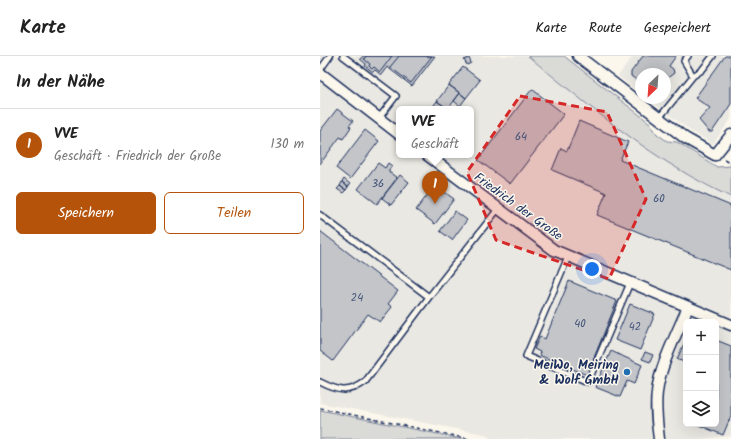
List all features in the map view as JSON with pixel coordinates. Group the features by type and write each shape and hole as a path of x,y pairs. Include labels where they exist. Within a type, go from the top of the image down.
{"street":[{"path":"578,56 685,138 715,155 731,135"},
{"path":"320,73 396,132"},
{"name":"Friedrich der Große","path":"431,158 540,241 568,257 731,326"},
{"path":"659,439 656,403 657,390 662,373 688,307"}],"lane":[{"path":"320,70 330,56"},
{"path":"343,56 396,96 379,118"},
{"path":"688,56 684,61 693,76"},
{"path":"659,118 693,76 702,70 714,56"},
{"path":"320,382 334,389 346,390 356,388 365,382 498,209"},
{"path":"320,215 429,297"},
{"path":"568,257 526,356 588,382 630,283"}],"path":[{"path":"320,408 469,439"}],"highlighted area":[{"path":"520,96 607,112 646,199 609,279 496,240 467,172"}],"shaded area":[{"path":"320,56 528,56 562,84 705,185 731,197 731,436 701,439 488,438 489,435 320,403"},
{"path":"528,56 564,56 650,123 657,134 667,141 677,142 717,167 731,166 731,197 676,168 650,151 600,114"},
{"path":"633,56 731,56 731,119 713,144 692,132 655,104 671,104 671,68 635,68 635,89 618,76"},
{"path":"320,410 462,439 320,439"}],"building":[{"path":"363,56 435,56 412,86 387,67 381,75 375,70 373,72 365,66 366,64 360,59"},
{"path":"366,56 392,56 380,72 374,67 372,69 369,66 370,64 364,59"},
{"path":"399,56 432,56 411,83 390,67"},
{"path":"643,56 676,56 669,66 673,69 674,73 671,75 671,68 635,68 635,79 631,76 631,72"},
{"path":"725,56 731,56 731,104 712,132 709,132 699,120 710,108 695,98"},
{"path":"469,58 471,63 467,65 464,60"},
{"path":"463,67 480,80 466,98 449,85"},
{"path":"449,85 460,93 450,106 444,106 437,101"},
{"path":"532,89 564,114 510,184 478,160"},
{"path":"460,93 466,98 460,106 454,101"},
{"path":"437,101 444,106 433,106"},
{"path":"337,109 353,121 343,139 340,137 320,164 320,131"},
{"path":"579,121 628,142 620,160 731,206 731,270 597,215 606,193 552,170 561,148 567,151"},
{"path":"365,130 379,141 350,179 336,168"},
{"path":"378,163 385,168 388,163 392,166 388,171 397,178 377,204 358,189"},
{"path":"400,175 409,182 391,205 382,198"},
{"path":"344,179 350,184 348,187 342,182"},
{"path":"342,182 348,187 346,190 340,186"},
{"path":"435,185 454,199 435,224 416,210"},
{"path":"340,186 346,190 343,193 337,189"},
{"path":"455,211 467,220 452,240 440,231"},
{"path":"320,231 398,291 388,304 392,307 380,322 368,314 333,361 320,351"},
{"path":"569,281 617,301 587,375 539,355 540,352 534,349 540,336 545,339"},
{"path":"630,304 655,314 640,350 615,340"},
{"path":"719,341 731,346 731,416 723,435 703,427 719,427"},
{"path":"683,346 683,362 677,359"},
{"path":"611,351 642,365 634,384 627,381 620,397 595,387"},
{"path":"645,352 653,355 650,362 642,359"}],"place":[{"name":"VVE","path":"435,204"},
{"name":"MeiWo, Meiring & Wolf GmbH","path":"627,372"}]}
